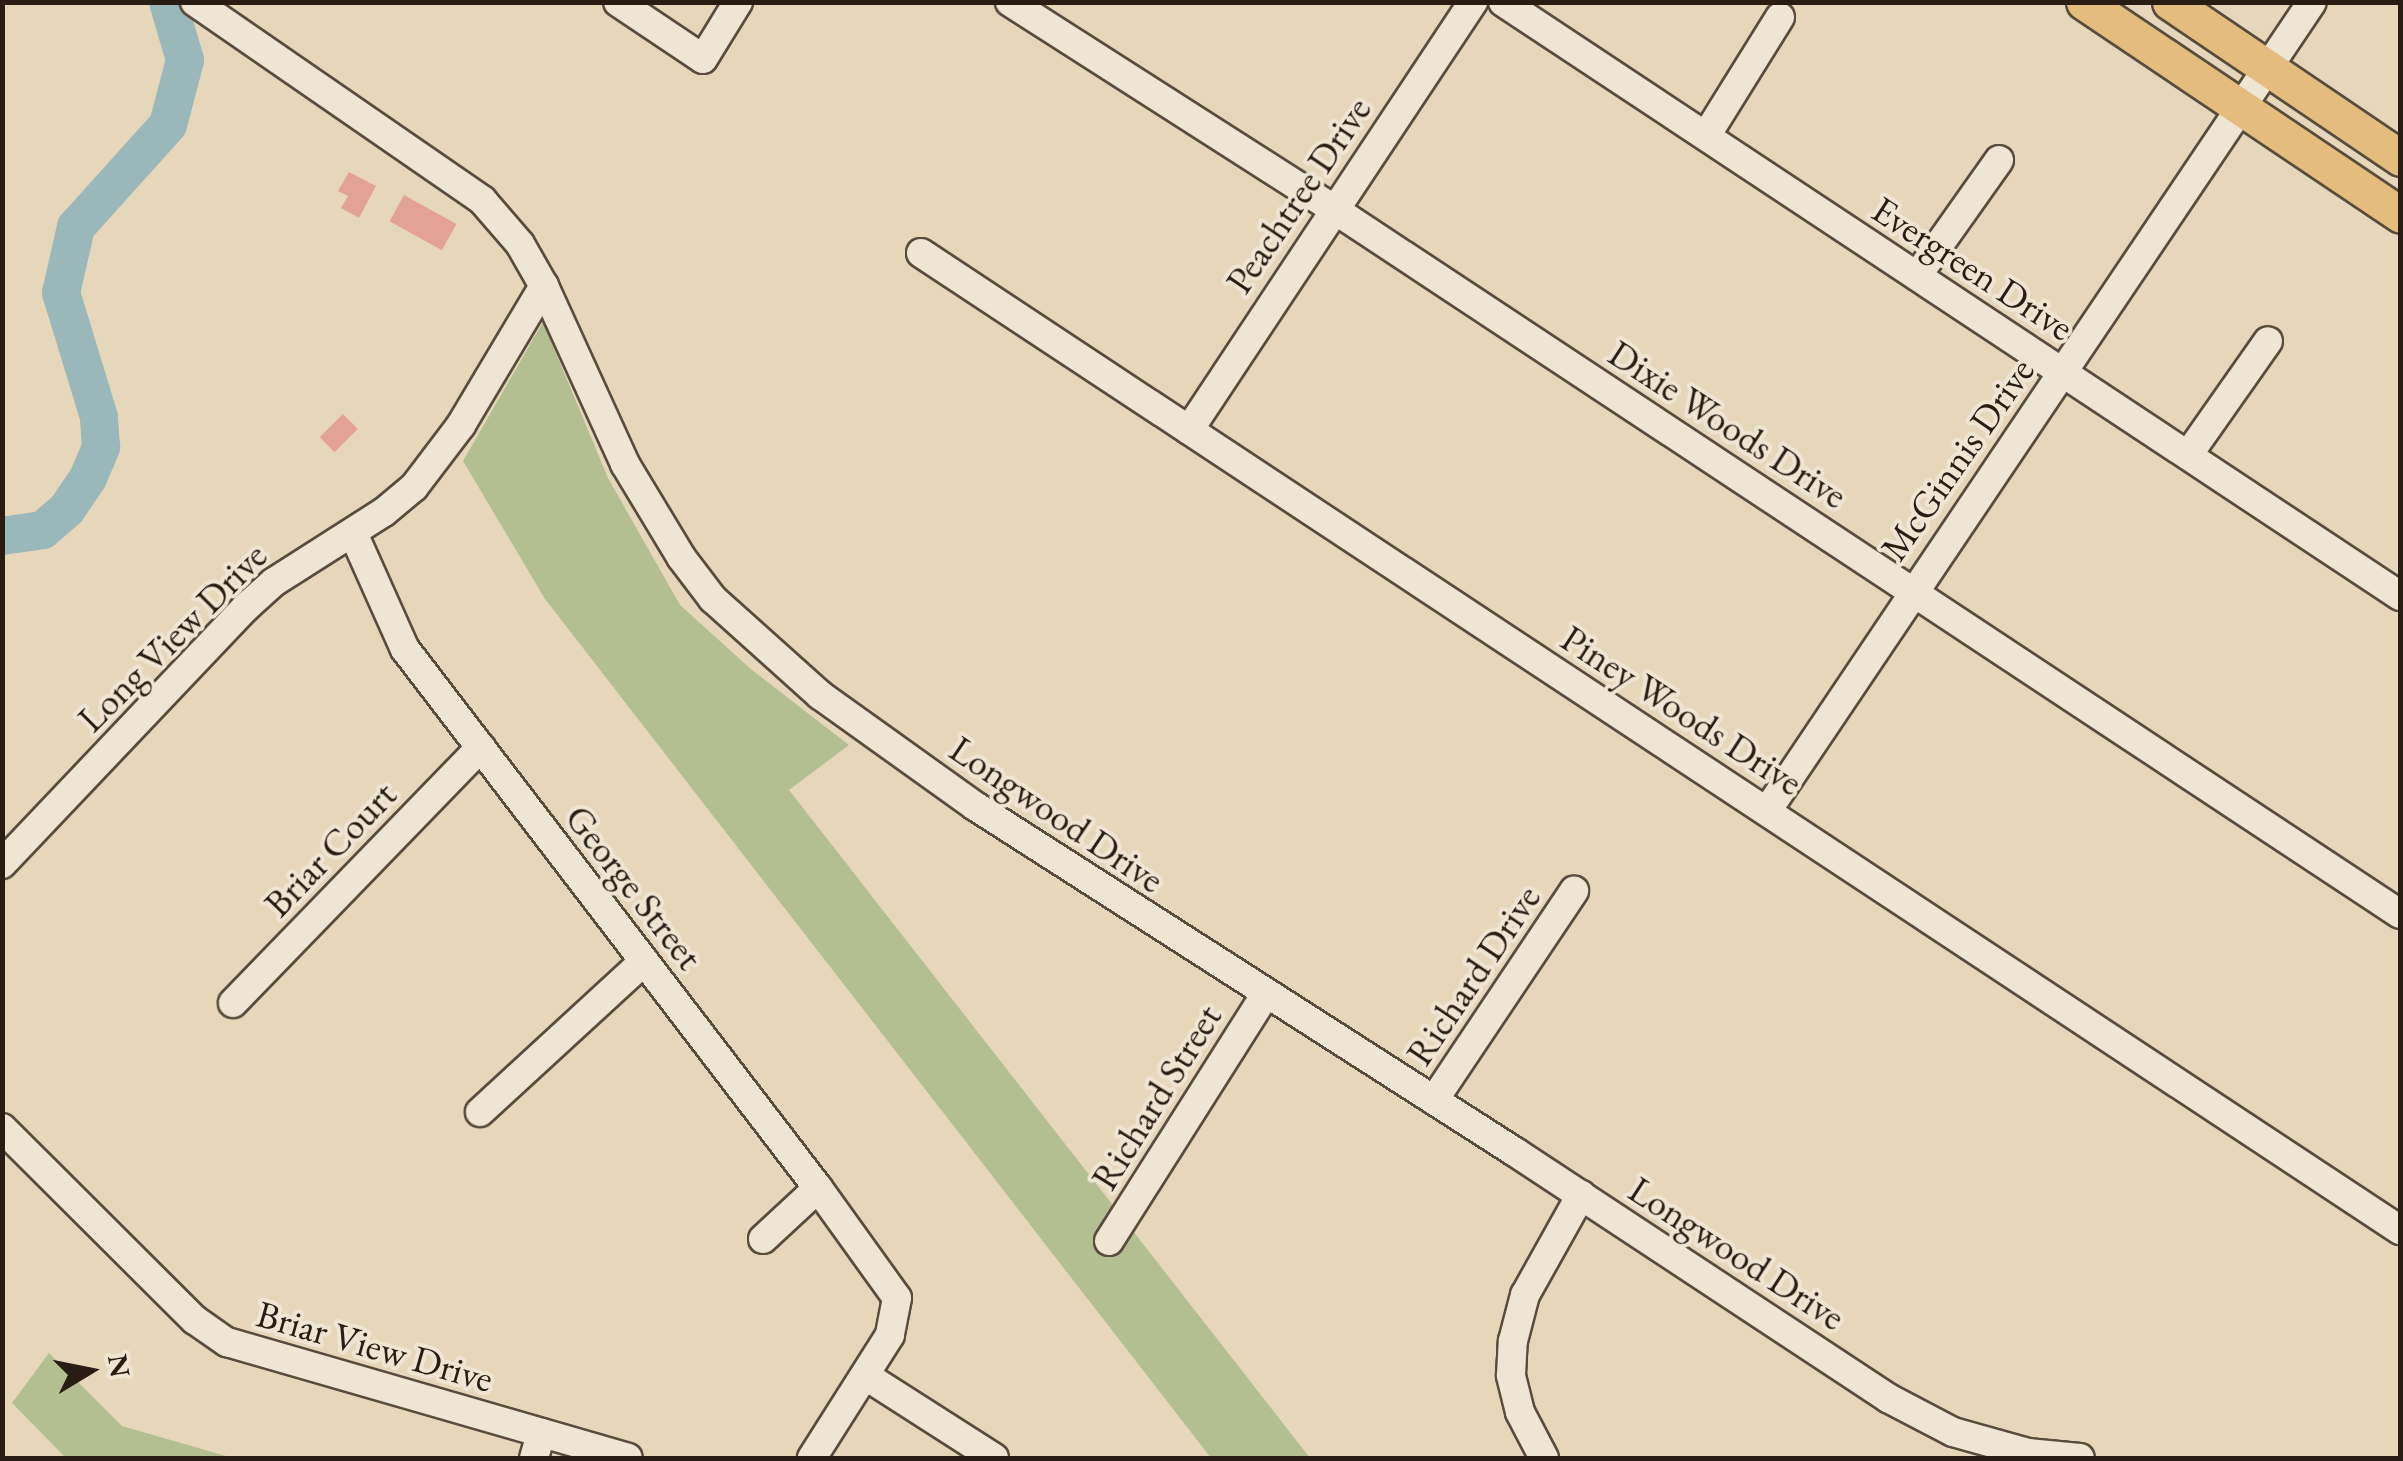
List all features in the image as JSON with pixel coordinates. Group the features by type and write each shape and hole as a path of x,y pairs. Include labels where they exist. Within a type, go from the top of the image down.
{"main road":[{"path":"2084,2 2400,214"},
{"path":"2170,2 2400,158"}],"street":[{"path":"618,2 703,59 738,2"},
{"name":"Dixie Woods Drive","path":"1010,2 1332,208 2400,914"},
{"name":"Peachtree Drive","path":"1189,430 1332,208 1473,2"},
{"name":"Evergreen Drive","path":"1503,2 2400,596"},
{"name":"McGinnis Drive","path":"1767,811 1912,590 2312,2"},
{"name":"Longwood Drive","path":"206,10 482,200 520,244 544,286 651,512 713,599 820,694 880,739 1266,994 1581,1195 1888,1398 1953,1432 2028,1453 2080,1458"},
{"path":"1706,136 1780,17"},
{"path":"1917,276 2000,160"},
{"name":"Piney Woods Drive","path":"921,253 2400,1230"},
{"name":"Long View Drive","path":"2,864 245,608 290,571 353,533 414,486 439,457 544,286"},
{"path":"2188,456 2268,341"},
{"name":"George Street","path":"353,533 386,616 406,649 898,1298 890,1335 866,1376"},
{"name":"Briar Court","path":"233,1003 481,747"},
{"name":"Richard Drive","path":"1434,1100 1574,891"},
{"path":"480,1112 644,961"},
{"name":"Richard Street","path":"1109,1241 1266,994"},
{"name":"Briar View Drive","path":"2,1128 195,1320 227,1342 537,1446 628,1458"},
{"path":"763,1239 818,1188"},
{"path":"1544,1458 1520,1412 1511,1374 1513,1341 1525,1295 1581,1195"},
{"path":"812,1458 866,1376 994,1458"}],"green space":[{"path":"543,322 608,478 680,605 752,670 849,745 789,790 1310,1458 1211,1458 545,599 463,461"},
{"path":"49,1353 122,1426 233,1458 66,1458 12,1403"}],"building":[{"path":"349,172 376,186 359,218 341,208 348,196 338,191"},
{"path":"404,195 456,224 442,250 389,221"},
{"path":"343,414 358,429 335,452 320,437"}],"waterway":[{"path":"2,536 43,530 67,509 88,478 101,447 99,417 61,293 76,227 168,125 185,60 168,2"}]}
